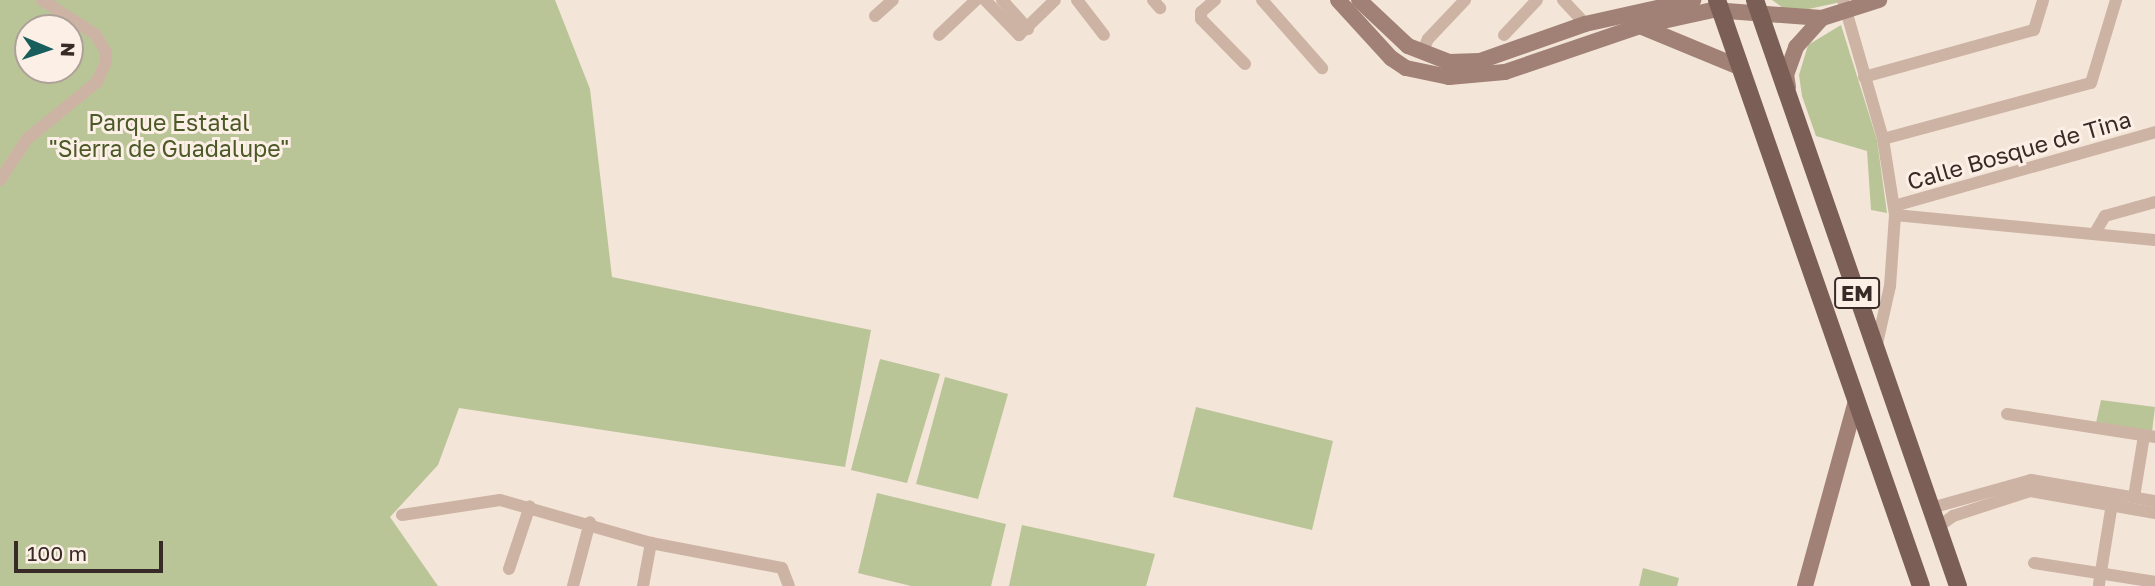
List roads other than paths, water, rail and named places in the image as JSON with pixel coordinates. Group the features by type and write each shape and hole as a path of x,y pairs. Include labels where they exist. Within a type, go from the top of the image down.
{"main road":[{"name":"EM","path":"1718,5 1921,586"},
{"name":"EM","path":"1757,6 1958,586"}],"street":[{"path":"0,180 39,126 97,82 106,62 106,52 95,34 42,0"},
{"path":"875,16 893,0"},
{"path":"939,35 976,0"},
{"path":"985,0 1017,34 1028,29 1055,0"},
{"path":"1002,0 1028,29"},
{"path":"1077,0 1104,35"},
{"path":"1215,0 1201,12 1201,19 1245,64"},
{"path":"1262,0 1322,68"},
{"path":"1338,0 1391,58 1406,68 1449,77 1505,72 1638,18 1693,0"},
{"path":"1359,0 1382,26 1422,53 1449,62 1480,61 1586,24 1718,5 1757,6 1822,19"},
{"path":"1422,53 1428,39 1465,0"},
{"path":"1504,35 1537,0"},
{"path":"1563,0 1586,24"},
{"path":"1790,107 1789,62 1804,36 1822,19 1844,5 1879,0"},
{"path":"1864,77 2034,30 2043,0"},
{"path":"1883,139 2091,83 2116,0"},
{"path":"1844,5 1883,139 1894,211 1890,286 1876,348"},
{"path":"1638,18 1739,67"},
{"name":"Calle Bosque de Tina","path":"1894,211 2155,132"},
{"path":"2095,233 2105,216 2155,202"},
{"path":"1894,211 2155,240"},
{"path":"1805,586 1856,401"},
{"path":"2007,414 2150,437 2134,497"},
{"path":"1931,508 2024,480 2113,500 2155,513"},
{"path":"1938,527 1953,516 2023,492 2113,500 2134,497 2155,501"},
{"path":"402,515 500,500 590,522 651,543 782,568 789,581"},
{"path":"2100,579 2113,500"},
{"path":"1797,586 1816,517 1827,502"},
{"path":"509,569 530,506"},
{"path":"573,586 590,522"},
{"path":"643,586 651,543"},
{"path":"2034,563 2100,579 2155,582"}],"park label":[{"name":"Parque Estatal \"Sierra de Guadalupe\"","path":"169,135"}]}
